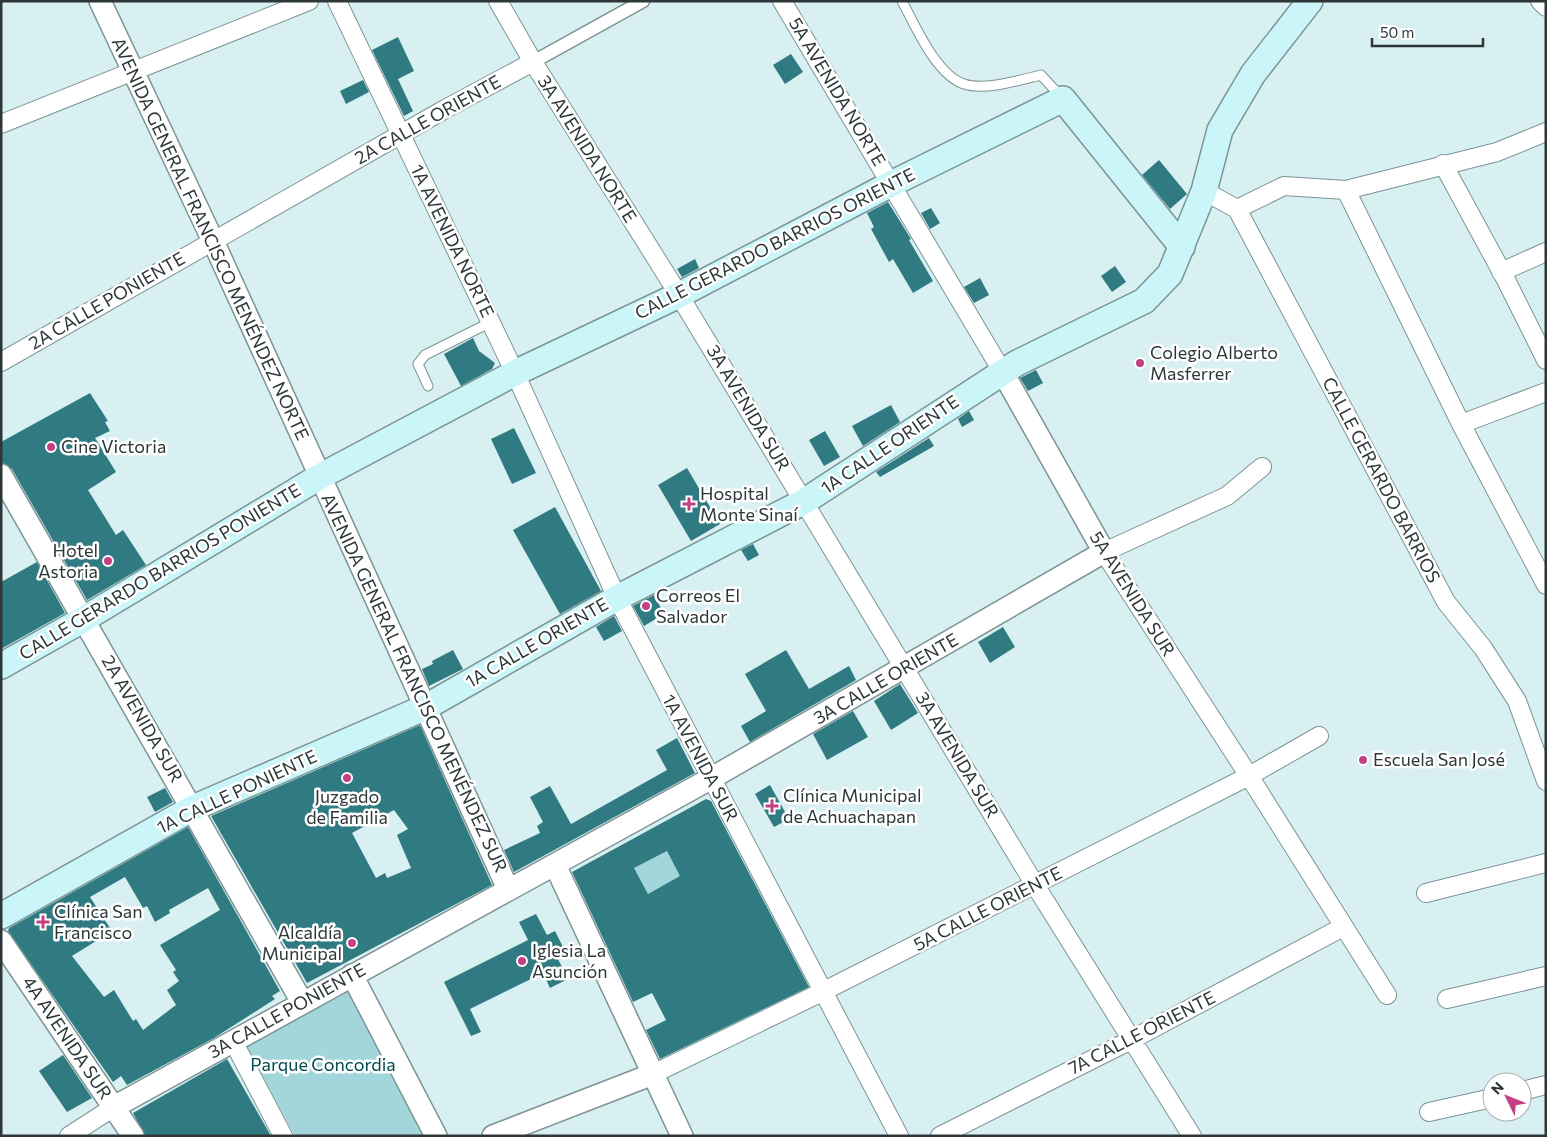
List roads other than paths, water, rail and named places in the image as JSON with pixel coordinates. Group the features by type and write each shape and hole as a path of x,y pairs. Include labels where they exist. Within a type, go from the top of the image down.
{"main road":[{"name":"1A CALLE ORIENTE","path":"426,707 616,598 805,502 1002,371 1144,301 1170,274 1182,247 1204,191 1220,130 1253,74 1310,1"},
{"name":"CALLE GERARDO BARRIOS ORIENTE","path":"319,477 515,373 679,295 892,184 1063,99"},
{"path":"1063,99 1182,247"},
{"name":"CALLE GERARDO BARRIOS PONIENTE","path":"1,666 84,619 319,477"},
{"name":"1A CALLE PONIENTE","path":"1,916 193,808 426,707"}],"street":[{"name":"AVENIDA GENERAL FRANCISCO MENÉNDEZ NORTE","path":"100,1 213,240 319,477"},
{"path":"1,124 309,1"},
{"name":"1A AVENIDA NORTE","path":"337,1 515,373"},
{"name":"3A AVENIDA NORTE","path":"498,1 533,62 679,295"},
{"name":"2A CALLE ORIENTE","path":"213,240 644,1"},
{"name":"5A AVENIDA NORTE","path":"782,1 892,184"},
{"path":"1540,1 1546,7"},
{"path":"1204,191 1238,209 1284,186 1346,190 1497,152 1546,132"},
{"path":"1444,164 1546,360"},
{"name":"5A AVENIDA SUR","path":"892,184 1002,371 1104,552 1249,776 1387,995"},
{"path":"1346,190 1461,424 1546,586"},
{"name":"CALLE GERARDO BARRIOS","path":"1238,209 1446,602 1483,648 1517,701 1546,781"},
{"name":"2A CALLE PONIENTE","path":"1,362 213,240"},
{"path":"1501,272 1546,252"},
{"name":"3A AVENIDA SUR","path":"679,295 1036,885 1192,1136"},
{"name":"1A AVENIDA SUR","path":"515,373 616,598 899,1136"},
{"path":"1461,424 1546,392"},
{"name":"3A CALLE ORIENTE","path":"508,889 555,866 710,779 1104,552 1227,496 1262,467"},
{"name":"2A AVENIDA SUR","path":"1,476 193,808 302,1002"},
{"name":"AVENIDA GENERAL FRANCISCO MENÉNDEZ SUR","path":"319,477 508,889"},
{"name":"5A CALLE ORIENTE","path":"653,1074 1036,885 1249,776 1319,736"},
{"path":"1426,893 1546,862"},
{"path":"555,866 682,1136"},
{"name":"3A CALLE PONIENTE","path":"69,1136 114,1107 233,1040 508,889"},
{"name":"7A CALLE ORIENTE","path":"940,1136 1131,1040 1343,927"},
{"name":"4A AVENIDA SUR","path":"1,941 132,1136"},
{"path":"352,975 436,1136"},
{"path":"1447,999 1546,976"},
{"path":"233,1040 283,1136"},
{"path":"494,1136 653,1074"},
{"path":"1532,1089 1546,1086"},
{"path":"1429,1112 1482,1100"}],"lane":[{"path":"902,1 938,66 964,84 992,86 1041,75 1063,99"},
{"path":"428,386 418,364 425,355 491,322"}],"place":[{"name":"Colegio Alberto Masferrer","path":"1140,363"},
{"name":"Cine Victoria","path":"51,447"},
{"name":"Hospital Monte Sinaí","path":"689,504"},
{"name":"Hotel Astoria","path":"108,561"},
{"name":"Correos El Salvador","path":"646,606"},
{"name":"Escuela San José","path":"1363,760"},
{"name":"Juzgado de Familia","path":"347,778"},
{"name":"Clínica Municipal de Achuachapan","path":"772,806"},
{"name":"Clínica San Francisco","path":"43,922"},
{"name":"Alcaldía Municipal","path":"352,943"},
{"name":"Iglesia La Asunción","path":"522,961"}],"park label":[{"name":"Parque Concordia","path":"323,1065"}]}
